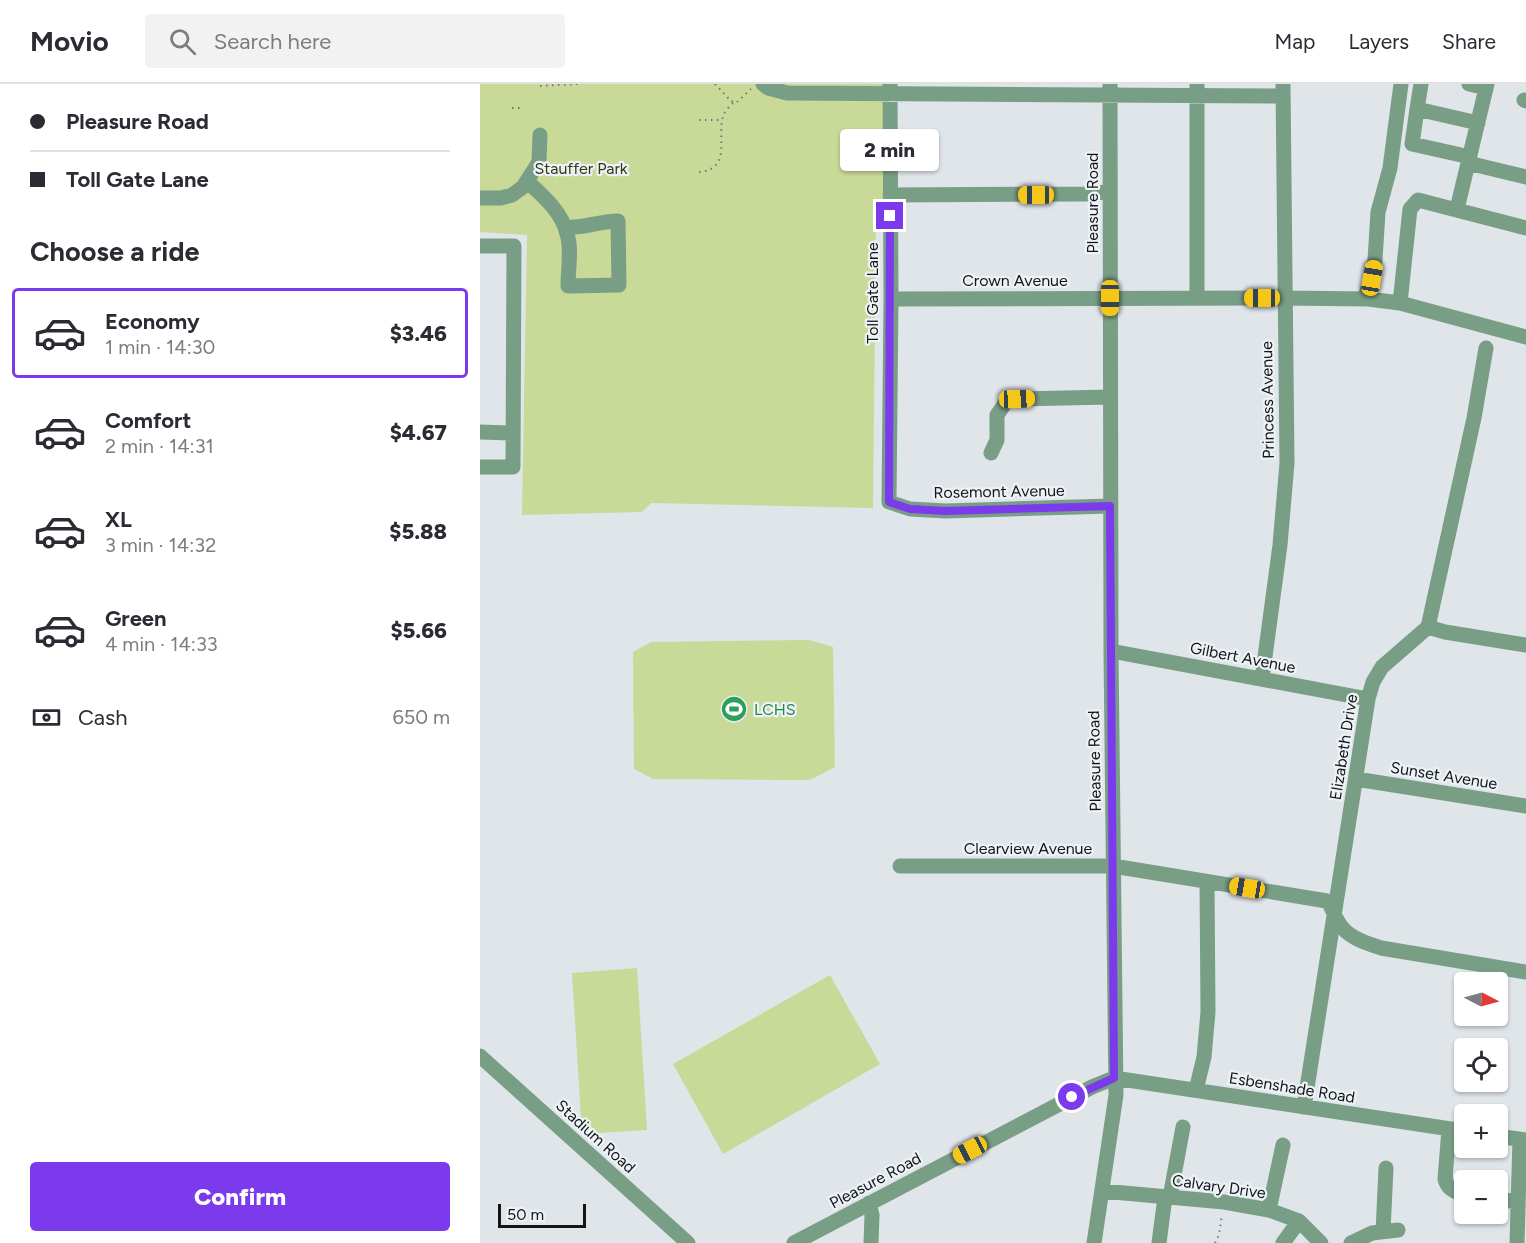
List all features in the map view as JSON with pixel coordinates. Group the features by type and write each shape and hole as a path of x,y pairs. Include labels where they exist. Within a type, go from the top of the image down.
{"street":[{"path":"763,84 768,88 786,93 890,89 1283,90"},
{"path":"1366,299 1375,260 1378,212 1390,168 1401,84"},
{"path":"1421,84 1412,144 1526,177"},
{"path":"1457,209 1487,86 1469,84"},
{"name":"Toll Gate Lane","path":"889,502 890,89"},
{"name":"Pleasure Road","path":"794,1243 1092,1087 1114,1078 1110,90"},
{"path":"1197,90 1197,298"},
{"name":"Princess Avenue","path":"1262,679 1278,566 1287,463 1283,90"},
{"path":"1417,109 1478,123"},
{"path":"480,198 501,198 512,195 528,182 539,162 540,135"},
{"path":"528,182 548,201 565,227 568,236 568,285 619,285 618,221 604,221 573,228 565,227"},
{"path":"890,195 1075,194 1110,191"},
{"path":"1400,303 1410,209 1418,200 1526,228"},
{"path":"480,246 514,246 513,467 480,467"},
{"name":"Crown Avenue","path":"891,299 1366,299 1400,303 1526,337"},
{"path":"1486,348 1474,418 1428,627 1445,632 1526,645"},
{"path":"991,453 997,440 997,415 1006,402 1017,399 1110,397"},
{"path":"480,432 513,433"},
{"name":"Rosemont Avenue","path":"889,502 910,509 946,511 1110,506"},
{"name":"Elizabeth Drive","path":"1304,1107 1368,699 1373,682 1382,667 1428,627"},
{"name":"Gilbert Avenue","path":"1111,651 1368,699"},
{"name":"Sunset Avenue","path":"1356,779 1526,806"},
{"name":"Clearview Avenue","path":"900,866 1113,866 1327,901 1340,925 1348,933 1381,948 1526,972"},
{"path":"1196,1090 1204,1057 1208,1012 1207,882"},
{"name":"Stadium Road","path":"480,1056 688,1243"},
{"path":"1094,1243 1115,1108 1114,1078"},
{"name":"Esbenshade Road","path":"1114,1078 1454,1130"},
{"path":"1159,1243 1183,1127"},
{"path":"1508,1138 1523,1140 1517,1243"},
{"path":"1454,1142 1445,1179 1446,1184 1454,1191"},
{"path":"1269,1210 1284,1145"},
{"path":"1351,1243 1372,1233 1390,1231 1386,1168"},
{"name":"Calvary Drive","path":"1102,1191 1224,1202 1269,1210 1299,1221 1321,1243"},
{"path":"1508,1201 1518,1202"},
{"path":"869,1203 872,1215 871,1243"},
{"path":"1283,1243 1299,1221"}],"path":[{"path":"540,86 578,84"},
{"path":"715,84 733,103"},
{"path":"699,172 711,168 719,159 724,113 733,103 738,103 755,84"},
{"path":"512,108 521,108"},
{"path":"699,120 723,120"},
{"path":"1215,1243 1220,1235 1224,1202"}],"green space":[{"name":"Stauffer Park","path":"480,84 890,84 890,216 876,219 873,508 651,503 642,512 522,515 527,235 480,232"},
{"name":"LCHS","path":"809,640 833,647 835,767 810,780 653,779 634,769 633,652 651,642"},
{"path":"637,968 647,1130 582,1134 572,973"},
{"path":"830,975 880,1064 723,1154 673,1064"}],"place":[{"name":"LCHS","path":"734,709"}],"route":[{"path":"890,216 889,502 910,509 946,511 1110,506 1114,1078 1072,1097"}]}
